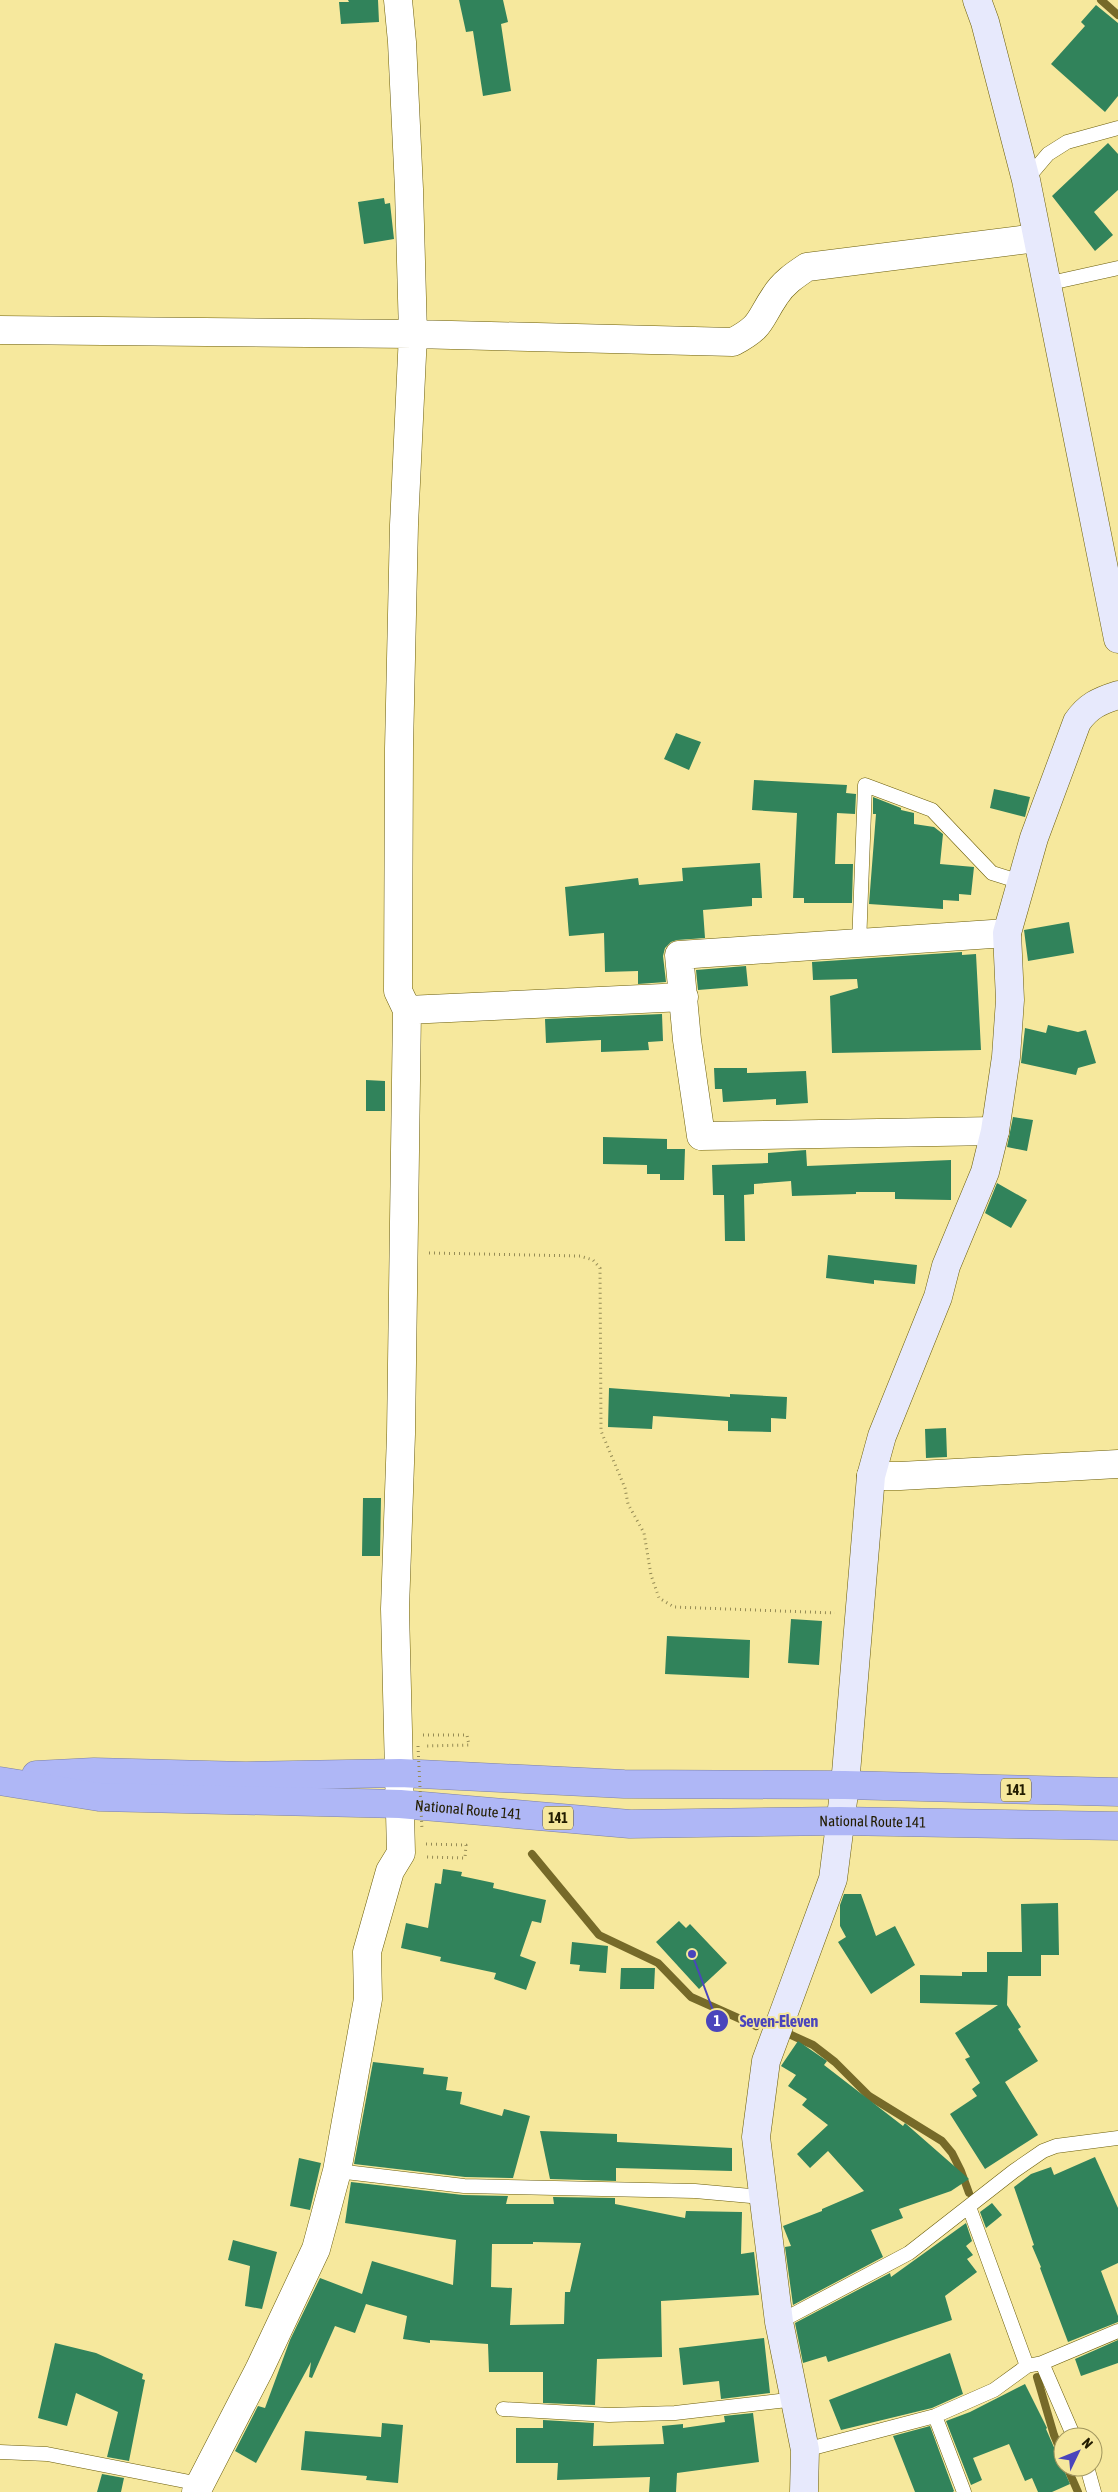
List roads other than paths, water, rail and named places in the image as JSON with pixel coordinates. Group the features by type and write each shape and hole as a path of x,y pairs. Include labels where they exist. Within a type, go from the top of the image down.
{"highway":[{"name":"141","path":"0,1777 94,1772 246,1776 400,1773 624,1784 845,1785 1118,1792"},
{"name":"National Route 141","path":"0,1781 99,1797 400,1804 630,1824 840,1821 1118,1826"}],"main road":[{"path":"977,0 985,22 1026,180 1036,238 1118,639"},
{"path":"804,2492 806,2450 779,2322 756,2137 766,2061 833,1879 845,1785 858,1614 872,1476 882,1436 938,1297 946,1266 985,1172 995,1130 1007,1047 1010,1000 1007,934 1034,838 1077,722 1085,711 1096,702 1118,695"}],"street":[{"path":"200,2489 316,2249 337,2171 368,1998 367,1952 390,1871 401,1853 395,1609 401,1434 407,1010 398,991 399,748 404,525 413,334 408,169 402,42 398,0"},
{"path":"0,330 413,334 733,342 752,332 765,315 774,296 788,279 807,267 1036,238"},
{"path":"995,1130 701,1136 680,955 1007,934"},
{"path":"407,1010 684,997"},
{"path":"872,1476 1118,1464"}],"lane":[{"path":"1026,180 1048,154 1067,142 1118,128"},
{"path":"1046,284 1118,268"},
{"path":"859,945 865,786 932,810 992,873 1021,882"},
{"path":"779,2322 909,2253 1014,2171 1043,2151 1056,2146 1118,2138"},
{"path":"337,2171 464,2186 695,2191 762,2197"},
{"path":"969,2207 1027,2366"},
{"path":"806,2450 935,2416 994,2390 1027,2366 1042,2363 1118,2331"},
{"path":"1042,2363 1070,2427"},
{"path":"503,2409 628,2415 675,2413 796,2399"},
{"path":"935,2416 964,2492"},
{"path":"0,2452 47,2454 200,2489"},
{"path":"1090,2477 1094,2492"}],"waterway":[{"path":"1101,0 1118,15"},
{"path":"532,1854 599,1935 658,1963 691,1997 756,2026"},
{"path":"789,2034 813,2045 835,2062 869,2096 942,2141 952,2153 969,2193"},
{"path":"1037,2377 1053,2432"},
{"path":"1071,2477 1078,2492"}],"place":[{"name":"Seven-Eleven","path":"692,1954"}]}
